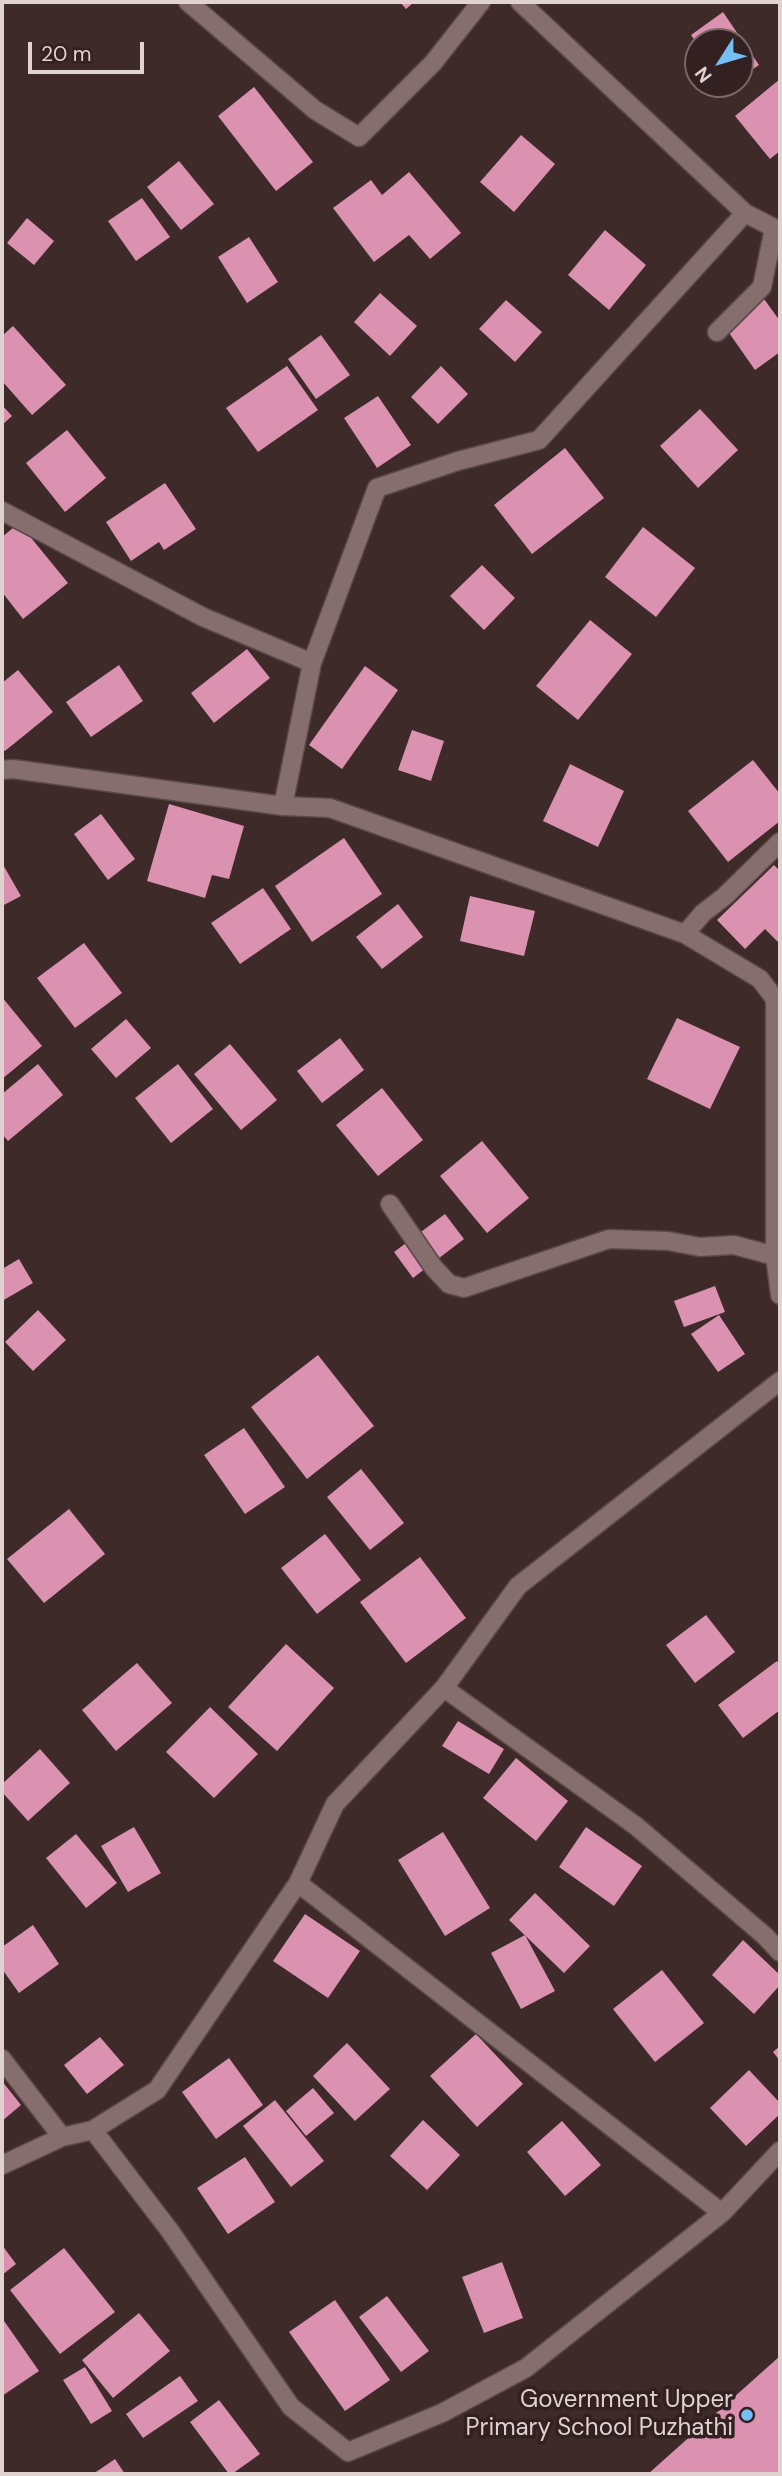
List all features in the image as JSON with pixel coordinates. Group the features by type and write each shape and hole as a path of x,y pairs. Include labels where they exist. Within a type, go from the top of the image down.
{"street":[{"path":"188,2 314,110 359,137 433,63 481,2"},
{"path":"520,2 745,213 777,230 762,287 717,332"},
{"path":"283,806 312,663 377,488 458,461 539,440 745,213"},
{"path":"2,511 203,617 312,663"},
{"path":"2,770 13,769 283,806 330,808 685,934 760,979 778,1001 775,1256 780,1295"},
{"path":"685,934 703,913 725,896 780,842"},
{"path":"390,1204 434,1268 449,1284 464,1288 609,1239 667,1241 700,1247 734,1245 775,1256"},
{"path":"2,2165 61,2137 93,2130 157,2090 298,1883 335,1804 444,1688 518,1586 780,1381"},
{"path":"444,1688 636,1826 765,1936 780,1952"},
{"path":"298,1883 722,2213"},
{"path":"2,2059 61,2137"},
{"path":"93,2130 170,2231 292,2407 348,2452 442,2413 526,2368 722,2213 779,2157"}],"building":[{"path":"400,2 414,2 406,9"},
{"path":"723,12 734,28 701,28"},
{"path":"780,79 780,151 770,159 735,116"},
{"path":"254,87 313,162 276,191 218,116"},
{"path":"521,135 555,164 514,212 480,182"},
{"path":"179,161 214,204 181,230 147,187"},
{"path":"409,172 461,233 430,259 409,235 374,262 333,208 371,180 382,195"},
{"path":"142,198 170,237 136,261 108,221"},
{"path":"27,218 54,241 34,265 7,243"},
{"path":"605,230 646,265 609,310 568,275"},
{"path":"249,237 278,282 247,303 218,257"},
{"path":"759,292 780,321 780,352 755,370 720,320"},
{"path":"380,293 417,326 390,356 354,322"},
{"path":"506,300 542,332 515,362 479,329"},
{"path":"13,326 66,385 32,415 2,381 2,336"},
{"path":"321,335 350,375 316,399 288,359"},
{"path":"287,366 318,410 258,452 226,408"},
{"path":"441,366 468,394 438,424 411,397"},
{"path":"378,396 411,445 377,468 344,418"},
{"path":"2,405 12,416 2,425"},
{"path":"700,409 738,450 698,488 660,446"},
{"path":"67,430 106,478 65,512 26,463"},
{"path":"565,448 604,498 532,554 494,505"},
{"path":"165,483 196,529 164,550 159,542 131,561 106,522"},
{"path":"19,523 68,583 23,619 2,592 2,537"},
{"path":"643,527 695,568 656,617 605,577"},
{"path":"482,565 515,598 484,630 450,596"},
{"path":"590,620 632,654 578,720 536,686"},
{"path":"247,649 270,678 214,723 191,693"},
{"path":"119,665 143,701 91,737 66,702"},
{"path":"365,666 398,690 342,769 309,745"},
{"path":"18,670 53,712 5,751 2,748 2,683"},
{"path":"412,730 444,741 431,781 398,770"},
{"path":"753,760 780,794 780,821 728,862 688,811"},
{"path":"570,764 624,791 598,847 543,821"},
{"path":"169,804 244,826 229,879 212,875 205,898 147,881"},
{"path":"101,814 135,859 108,880 74,834"},
{"path":"344,838 382,894 312,942 275,886"},
{"path":"2,863 21,896 2,906"},
{"path":"774,865 780,871 780,944 765,929 745,949 717,920"},
{"path":"263,888 291,929 240,964 211,923"},
{"path":"470,896 535,911 524,956 460,941"},
{"path":"398,904 423,937 382,969 356,937"},
{"path":"84,943 122,993 75,1028 37,978"},
{"path":"2,997 42,1046 2,1079"},
{"path":"677,1018 740,1047 710,1109 647,1079"},
{"path":"126,1019 151,1048 116,1078 91,1049"},
{"path":"340,1038 364,1070 322,1103 297,1071"},
{"path":"230,1044 277,1100 241,1130 194,1074"},
{"path":"38,1064 63,1095 8,1141 2,1134 2,1094"},
{"path":"178,1064 213,1109 171,1143 135,1098"},
{"path":"382,1088 423,1140 378,1176 336,1125"},
{"path":"482,1141 529,1198 487,1233 440,1176"},
{"path":"445,1214 464,1239 413,1278 394,1252"},
{"path":"19,1259 33,1283 2,1301 2,1269"},
{"path":"715,1286 725,1312 684,1327 674,1301"},
{"path":"38,1310 66,1340 33,1371 5,1342"},
{"path":"719,1315 745,1354 718,1372 691,1334"},
{"path":"318,1355 374,1426 307,1479 251,1407"},
{"path":"244,1428 285,1487 245,1514 204,1455"},
{"path":"361,1469 404,1523 370,1550 327,1497"},
{"path":"69,1509 105,1554 44,1603 7,1559"},
{"path":"325,1534 361,1580 317,1614 281,1568"},
{"path":"420,1557 466,1618 406,1663 360,1602"},
{"path":"706,1615 735,1652 695,1683 666,1645"},
{"path":"286,1644 334,1688 277,1751 228,1707"},
{"path":"777,1661 780,1666 780,1710 743,1738 718,1705"},
{"path":"137,1663 172,1703 116,1751 82,1710"},
{"path":"210,1707 258,1754 214,1798 166,1752"},
{"path":"458,1721 504,1749 489,1774 442,1746"},
{"path":"40,1749 70,1783 28,1821 2,1792 2,1784"},
{"path":"516,1758 568,1801 536,1841 483,1798"},
{"path":"134,1827 161,1873 128,1892 101,1846"},
{"path":"586,1827 642,1866 614,1906 559,1867"},
{"path":"443,1832 490,1908 445,1936 398,1860"},
{"path":"76,1834 117,1883 86,1908 46,1858"},
{"path":"535,1893 590,1946 564,1973 509,1920"},
{"path":"305,1914 360,1951 328,1998 273,1961"},
{"path":"33,1925 59,1964 19,1993 2,1969 2,1947"},
{"path":"525,1935 555,1991 521,2009 491,1953"},
{"path":"743,1940 780,1975 780,1985 754,2014 712,1975"},
{"path":"662,1970 704,2023 655,2062 613,2009"},
{"path":"476,2034 523,2084 477,2127 430,2076"},
{"path":"100,2037 124,2065 87,2094 64,2065"},
{"path":"347,2043 390,2089 355,2121 313,2076"},
{"path":"780,2046 780,2061 773,2052"},
{"path":"229,2058 263,2105 216,2139 182,2092"},
{"path":"749,2070 780,2103 780,2114 746,2146 710,2108"},
{"path":"2,2081 21,2105 2,2121"},
{"path":"313,2088 334,2113 306,2136 286,2111"},
{"path":"275,2100 324,2161 291,2187 243,2126"},
{"path":"423,2120 460,2155 427,2190 390,2156"},
{"path":"562,2121 601,2165 565,2196 527,2152"},
{"path":"245,2157 275,2202 228,2234 197,2188"},
{"path":"2,2245 16,2264 2,2275"},
{"path":"64,2248 115,2312 60,2354 10,2290"},
{"path":"502,2262 523,2318 484,2333 462,2277"},
{"path":"387,2296 429,2351 401,2372 359,2317"},
{"path":"335,2300 390,2380 345,2411 289,2332"},
{"path":"139,2313 170,2351 113,2398 82,2360"},
{"path":"2,2318 39,2371 2,2396"},
{"name":"Government Upper Primary School Puzhathi","path":"780,2356 780,2474 648,2474"},
{"path":"85,2367 112,2411 91,2424 63,2380"},
{"path":"180,2376 198,2401 143,2438 126,2414"},
{"path":"219,2400 260,2454 232,2474 229,2474 190,2422"},
{"path":"115,2459 125,2474 93,2474"}],"place":[{"name":"Government Upper Primary School Puzhathi","path":"747,2415"}]}
